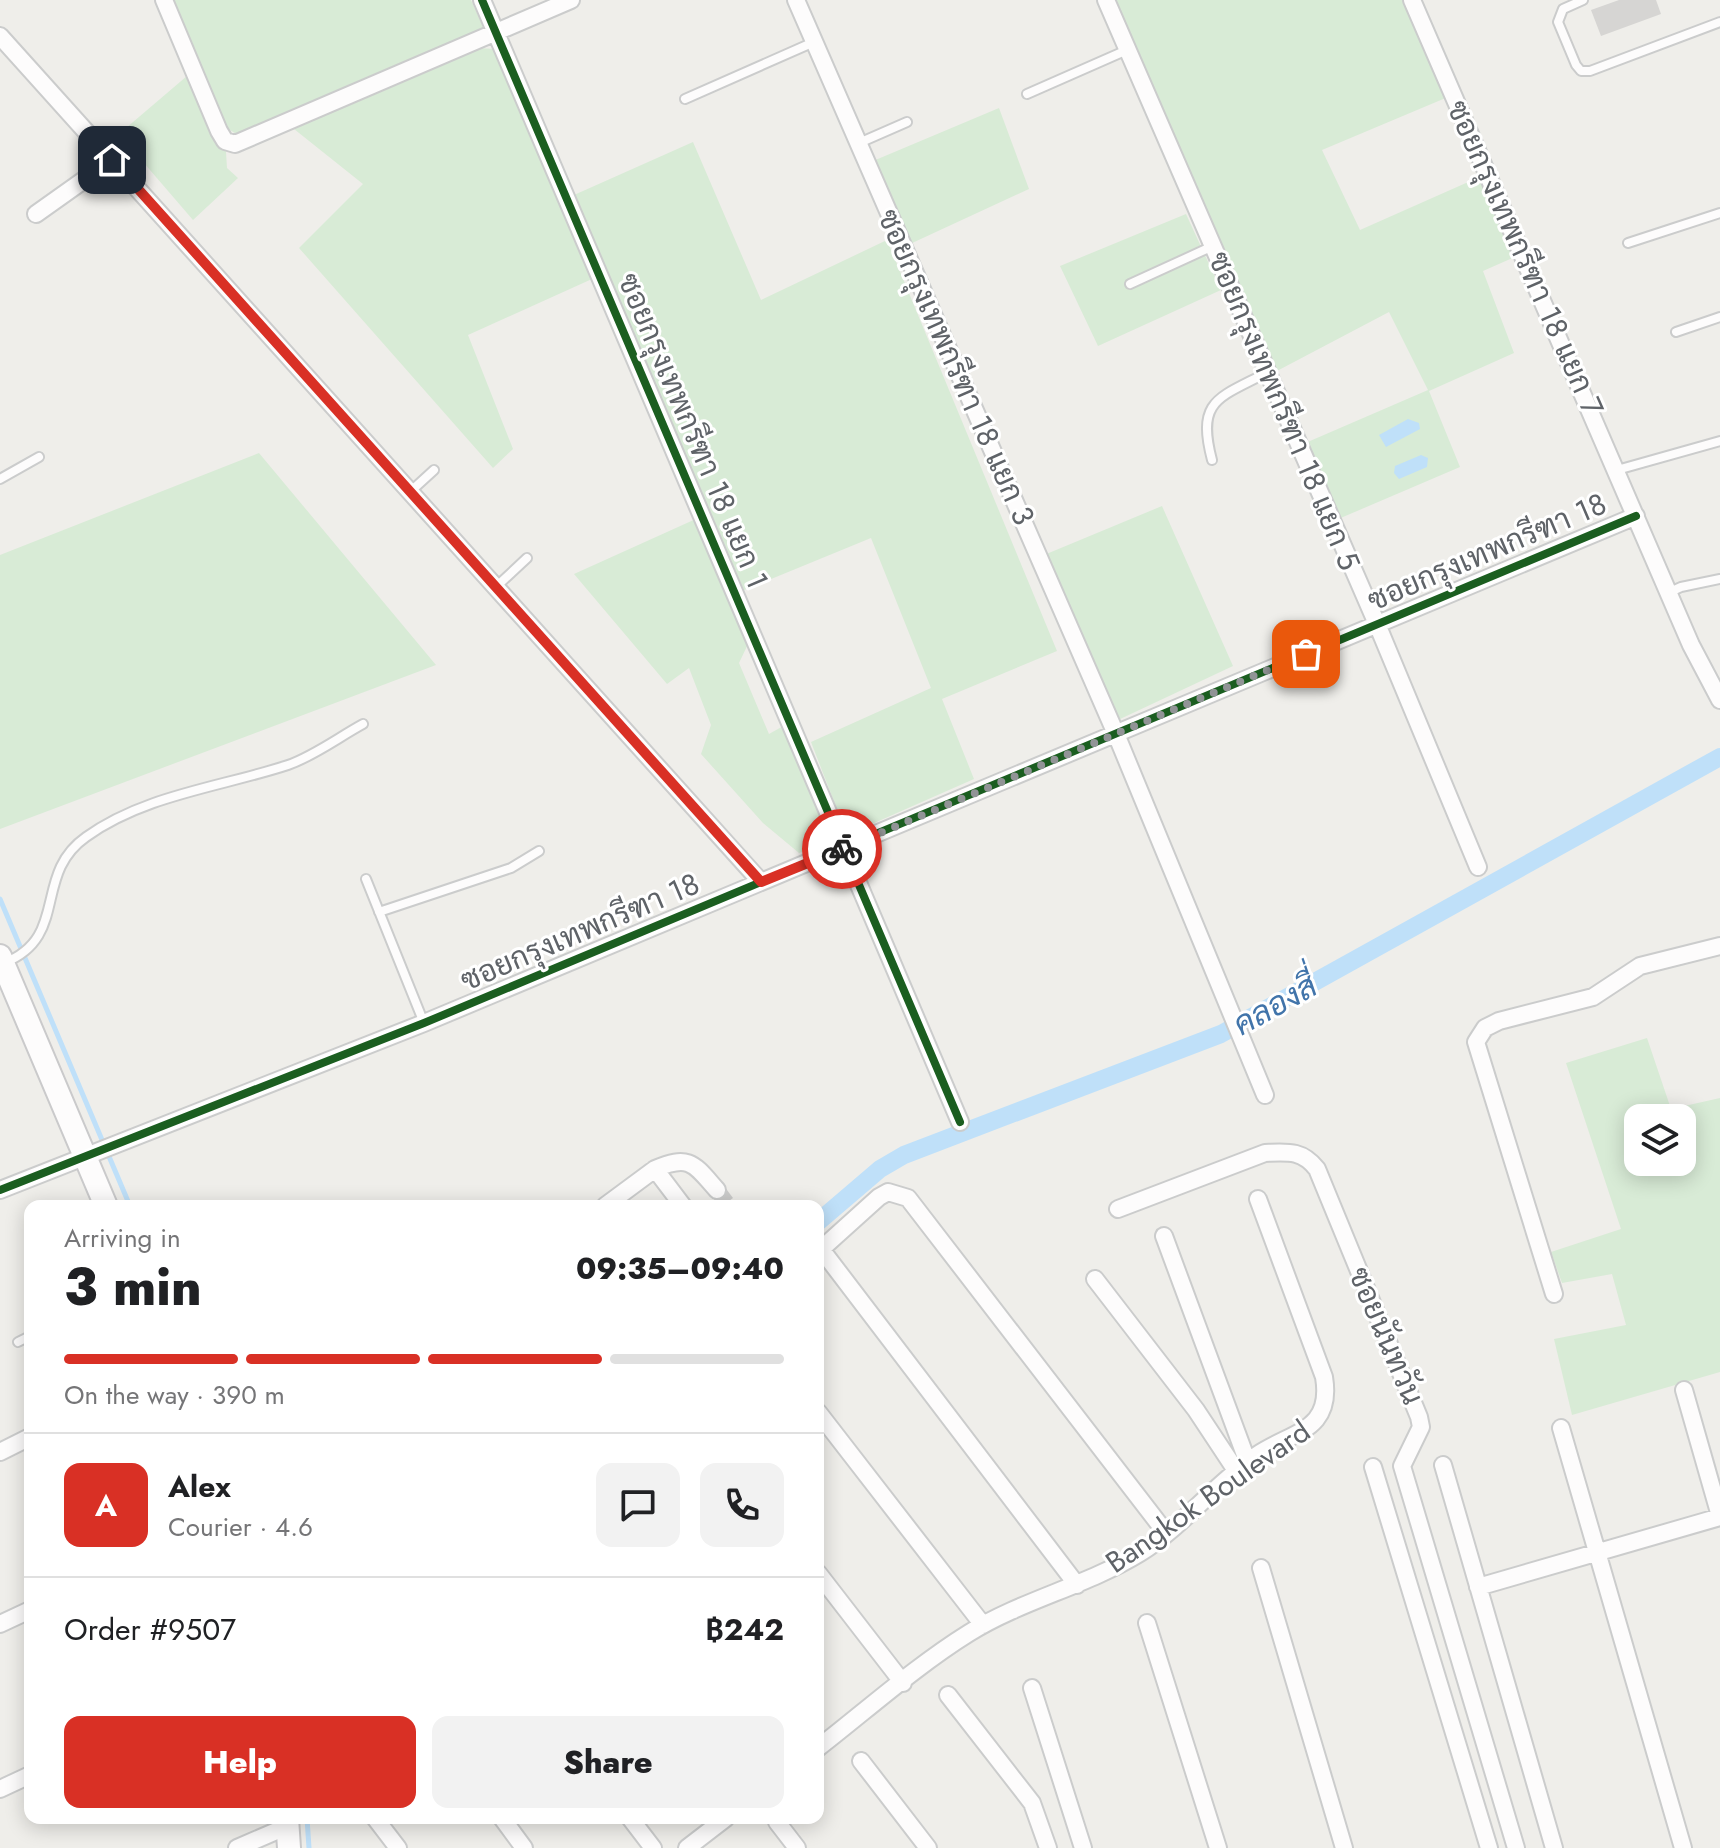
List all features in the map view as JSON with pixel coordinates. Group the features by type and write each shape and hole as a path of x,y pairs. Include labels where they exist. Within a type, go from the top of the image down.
{"main road":[{"path":"5,959 91,1154 104,1200"}],"street":[{"path":"164,0 219,131 225,141 235,144 571,0"},
{"name":"ซอยกรุงเทพกรีฑา 18 แยก 1","path":"482,0 960,1122"},
{"name":"ซอยกรุงเทพกรีฑา 18 แยก 3","path":"796,0 1116,734 1265,1095"},
{"name":"ซอยกรุงเทพกรีฑา 18 แยก 5","path":"1106,0 1377,624 1478,867"},
{"name":"ซอยกรุงเทพกรีฑา 18 แยก 7","path":"1412,0 1636,516 1720,700"},
{"path":"0,36 761,882"},
{"path":"36,214 112,160"},
{"name":"ซอยกรุงเทพกรีฑา 18","path":"0,1190 424,1023 1636,516"},
{"path":"1554,1294 1476,1042 1479,1034 1499,1021 1593,997 1640,966 1720,946"},
{"name":"ซอยนันทวัน","path":"1118,1209 1265,1153 1291,1152 1307,1157 1317,1169 1419,1417 1421,1427 1402,1466 1516,1848"},
{"path":"613,1200 655,1169 685,1160 696,1166 717,1190"},
{"path":"655,1169 678,1200"},
{"path":"824,1247 879,1197 888,1192 908,1198 1166,1533"},
{"name":"Bangkok Boulevard","path":"824,1740 983,1625 1123,1563 1166,1533 1242,1467 1311,1425 1324,1413 1328,1398 1324,1377 1258,1199"},
{"path":"1164,1236 1242,1467"},
{"path":"824,1256 1077,1585"},
{"path":"1095,1279 1242,1467"},
{"path":"1478,1587 1720,1517 1684,1390"},
{"path":"824,1420 983,1625"},
{"path":"1561,1428 1683,1848"},
{"path":"0,1452 24,1440"},
{"path":"1443,1465 1554,1848"},
{"path":"1373,1467 1489,1848"},
{"path":"1261,1568 1344,1848"},
{"path":"824,1581 903,1683"},
{"path":"0,1624 24,1613"},
{"path":"1147,1623 1218,1848"},
{"path":"1032,1688 1083,1848"},
{"path":"948,1695 1032,1803 1048,1848"},
{"path":"861,1761 928,1848"},
{"path":"0,1789 24,1778"},
{"path":"380,1824 398,1848"},
{"path":"506,1824 524,1848"},
{"path":"635,1824 653,1848"},
{"path":"687,1848 718,1824"},
{"path":"779,1824 797,1848"},
{"path":"237,1848 288,1831"}],"lane":[{"path":"1583,0 1563,9 1558,22 1581,71 1590,71 1720,22"},
{"path":"685,99 814,42"},
{"path":"1027,94 1128,49"},
{"path":"858,144 907,122"},
{"path":"1628,243 1720,213"},
{"path":"1130,284 1213,246"},
{"path":"1676,332 1720,317"},
{"path":"1212,460 1205,432 1210,407 1217,399 1268,372"},
{"path":"1617,470 1720,441"},
{"path":"0,479 39,457"},
{"path":"411,491 434,470"},
{"path":"497,586 527,558"},
{"path":"1670,592 1720,579"},
{"path":"5,959 28,952 43,934 47,906 61,866 68,852 85,837 163,800 291,764 363,724"},
{"path":"379,912 511,868 539,851"},
{"path":"366,879 424,1023"},
{"path":"18,1342 24,1339"}],"green space":[{"path":"170,0 471,0 484,29 238,135 225,127"},
{"path":"1111,0 1406,0 1448,97 1322,150 1360,230 1484,175 1517,256 1483,271 1514,353 1429,391 1460,467 1336,520 1303,444 1428,390 1389,312 1275,372"},
{"path":"478,48 495,49 592,279 468,335 513,449 493,468 299,248 363,184 294,129"},
{"path":"187,76 226,152 227,168 238,178 193,220 119,134"},
{"path":"999,108 1029,189 910,244 873,161"},
{"path":"693,142 761,300 887,240 1057,651 942,699 974,779 847,835 811,742 931,688 871,538 744,590 574,195"},
{"path":"1186,214 1221,290 1098,346 1060,266"},
{"path":"259,453 436,665 0,829 0,555"},
{"path":"1162,506 1233,666 1118,720 1044,555"},
{"path":"698,518 750,640 739,663 769,734 785,725 835,840 799,853 763,823 701,754 711,725 689,668 667,684 574,574"},
{"path":"1647,1038 1669,1104 1624,1104 1624,1176 1696,1176 1696,1104 1693,1104 1720,1098 1720,1372 1572,1415 1554,1339 1626,1325 1612,1274 1562,1283 1551,1252 1621,1229 1566,1063"}],"water":[{"path":"1408,419 1419,423 1420,429 1386,447 1379,435"},
{"path":"1421,455 1428,458 1427,467 1399,479 1394,473 1395,466"}],"building":[{"path":"1619,0 1656,0 1661,14 1601,36 1591,10"}],"waterway":[{"name":"คลองสี่","path":"824,1217 880,1169 904,1155 1221,1034 1720,757"},
{"path":"0,899 127,1200"},
{"path":"307,1824 309,1848"}],"tunnel":[{"path":"717,1190 724,1200"}],"cycle path":[{"path":"482,0 960,1122"},
{"path":"0,1190 424,1023 1636,516"}],"way so far":[{"path":"842,849 1306,654"}],"route":[{"path":"112,160 761,882 842,849"}]}
